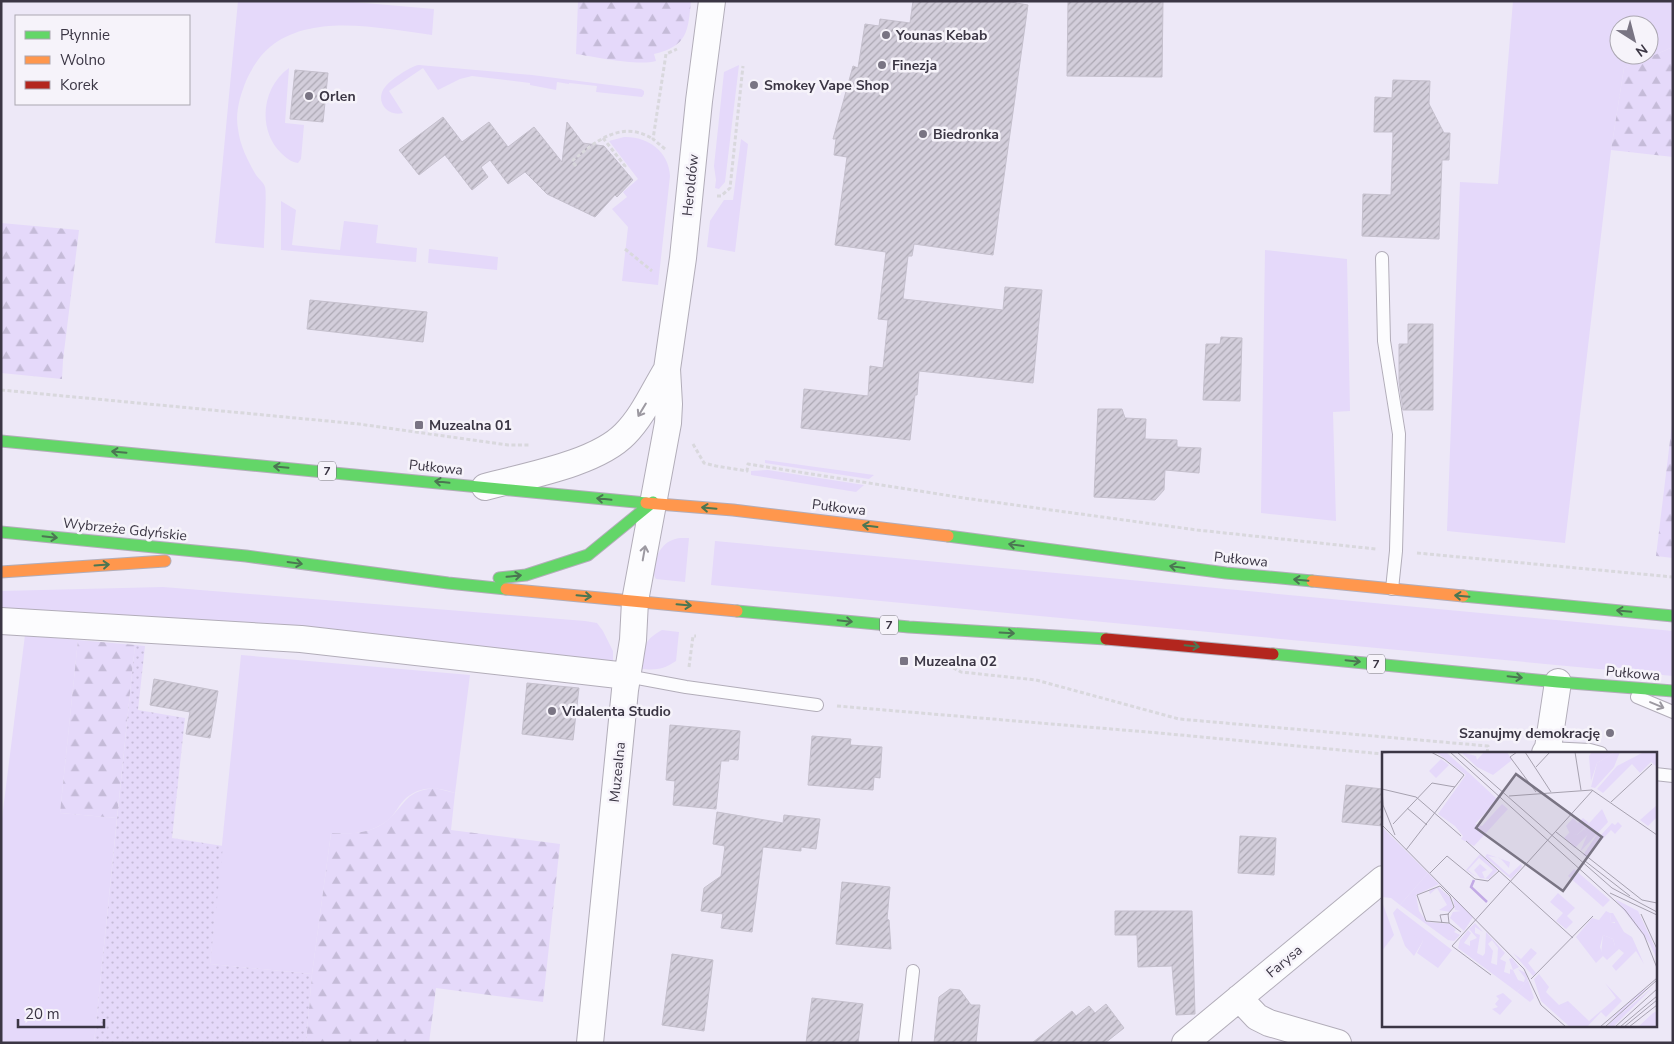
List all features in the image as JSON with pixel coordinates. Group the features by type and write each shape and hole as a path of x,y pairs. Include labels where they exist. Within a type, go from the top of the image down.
{"highway":[{"name":"Pułkowa","path":"1,440 733,510 909,530 1226,573 1673,616"},
{"path":"448,583 526,575 588,555 653,502"},
{"name":"Wybrzeże Gdyńskie","path":"1,532 246,556"},
{"name":"Pułkowa","path":"246,556 448,583 909,628 1143,641 1558,682 1673,691"},
{"path":"1,572 246,556"}],"street":[{"name":"Heroldów","path":"653,502 668,423 667,369 680,277 712,1"},
{"name":"Heroldów","path":"485,487 571,463 612,444 626,433 638,418 667,369"},
{"name":"Muzealna","path":"590,1043 623,709 633,640 635,601 653,502"},
{"path":"1,621 301,639 628,676"},
{"path":"1547,750 1558,682"},
{"name":"Farysa","path":"1185,1043 1382,880"},
{"path":"1239,998 1258,1017 1269,1023 1338,1043"}],"lane":[{"path":"1382,258 1384,341 1400,434 1396,551 1392,589"},
{"path":"628,676 686,687 817,705"},
{"path":"1610,686 1673,712"},
{"path":"1547,750 1590,750 1597,752"},
{"path":"1656,774 1673,776"},
{"path":"905,1043 913,971"}],"path":[{"path":"710,195 721,196 730,188 743,66"},
{"path":"576,166 572,161 594,142 613,133 631,131 644,134 653,139"},
{"path":"603,138 626,166 623,169"},
{"path":"626,249 648,266 655,275"},
{"path":"1,390 359,424 508,445 538,445"},
{"path":"691,441 698,456 704,463 722,468 747,471 748,464 964,498 1188,529 1673,578"},
{"path":"686,687 694,636 703,637"},
{"path":"912,658 940,661 961,672 1036,680 1179,718 1488,746 1487,752"},
{"path":"817,705 1149,732 1382,754"}],"green space":[{"path":"238,1 342,1 434,9 432,35 371,27 327,26 287,36 270,47 256,62 242,93 237,123 245,153 256,175 263,182 266,191 264,248 215,243"},
{"path":"578,1 691,1 687,29 680,42 674,47 654,54 656,61 638,62 576,54"},
{"path":"1513,1 1673,1 1673,47 1659,53 1659,15 1609,15 1609,65 1631,65 1624,68 1611,150 1565,543 1447,531 1460,182 1498,184"},
{"path":"1673,47 1673,157 1611,150 1624,68 1631,65 1659,65 1659,53"},
{"path":"419,65 532,75 641,89 644,91 644,94 642,97 596,92 597,86 557,82 556,90 530,85 530,83 472,76 460,79 438,90 423,68 389,91 403,113 398,114 389,111 381,100 383,90 399,75"},
{"path":"739,65 725,182 719,189 715,188 714,166 724,72"},
{"path":"289,68 285,123 304,125 301,159 298,163 287,158 273,143 266,121 268,97 280,76"},
{"path":"633,137 648,142 661,152 669,167 670,176 658,285 622,281 628,227 612,209 627,197 623,192 638,179 609,141"},
{"path":"741,139 748,144 735,252 707,247 710,221 724,200 733,200"},
{"path":"281,201 296,210 292,245 340,250 344,221 378,225 376,243 417,248 416,262 281,250"},
{"path":"1,223 79,230 62,379 1,373"},
{"path":"429,249 498,257 497,270 428,263"},
{"path":"1265,250 1347,259 1350,411 1333,412 1336,521 1261,513"},
{"path":"1673,416 1673,558 1656,556"},
{"path":"765,460 874,475 869,479 765,463"},
{"path":"768,470 864,485 856,492 751,475 751,471"},
{"path":"689,538 685,582 656,579 653,570 659,552 670,541"},
{"path":"715,541 1673,631 1673,676 711,585"},
{"path":"163,587 597,623 613,651 613,664 1,610 1,591"},
{"path":"662,630 679,632 676,661 659,669 641,669 647,642"},
{"path":"25,635 78,640 60,813 117,818 94,1043 1,1043 1,826"},
{"path":"78,640 135,645 117,818 60,813"},
{"path":"135,645 145,646 138,710 185,718 172,838 223,846 210,964 312,974 306,1043 94,1043"},
{"path":"241,655 470,675 455,793 442,789 422,790 410,795 389,819 374,829 353,833 331,833 312,974 210,964"},
{"path":"435,788 455,793 451,830 560,844 543,1002 436,988 429,1043 306,1043 312,974 331,833 354,833 376,828 389,819 412,795 425,789"}],"building":[{"name":"Biedronka","path":"913,1 1005,1 1028,5 993,255 914,244 912,256 908,256 903,299 1003,310 1005,287 1042,290 1033,383 919,371 910,440 801,428 804,389 868,396 870,366 883,368 888,320 878,319 886,252 835,245 847,157 834,155 836,139 833,139 853,66 858,68 865,24 879,26 880,19 910,23"},
{"path":"1068,1 1163,1 1162,77 1067,76"},
{"name":"Orlen","path":"295,70 328,73 323,122 290,119"},
{"path":"1393,80 1430,81 1429,104 1444,133 1450,133 1449,160 1442,160 1439,239 1362,236 1363,194 1391,195 1393,132 1374,132 1375,97 1392,98"},
{"path":"443,117 462,142 489,122 508,147 534,127 562,162 567,122 583,143 604,146 633,180 617,197 615,195 595,217 547,194 525,172 508,184 490,160 481,167 488,177 472,190 445,155 419,175 399,150"},
{"path":"310,300 427,312 423,342 307,329"},
{"path":"1408,324 1433,324 1433,410 1403,410 1399,382 1399,344 1408,344"},
{"path":"1221,337 1242,338 1240,401 1203,400 1206,344 1220,344"},
{"path":"1098,409 1122,409 1125,418 1146,419 1145,439 1177,440 1177,447 1201,448 1199,473 1165,470 1164,490 1155,500 1094,497"},
{"path":"154,679 218,691 210,738 186,734 190,712 150,705"},
{"path":"527,683 579,688 573,740 522,734"},
{"path":"670,725 740,731 738,760 728,759 729,761 721,761 716,809 673,805 675,781 666,780"},
{"path":"812,736 851,739 850,745 882,747 880,778 874,777 873,790 808,785"},
{"path":"1346,785 1382,789 1382,826 1342,822"},
{"path":"717,812 783,823 784,815 820,819 816,849 801,847 801,851 763,847 752,932 721,928 723,914 701,911 704,888 721,876 725,846 713,844"},
{"path":"1240,836 1276,838 1274,875 1238,873"},
{"path":"842,882 890,887 887,919 889,920 891,949 836,944"},
{"path":"1115,911 1192,911 1195,1014 1176,1015 1172,966 1138,967 1137,935 1115,935"},
{"path":"672,954 713,960 704,1031 662,1025"},
{"path":"950,989 960,990 971,1005 980,1005 976,1043 934,1043 939,997"},
{"path":"812,998 863,1004 858,1043 806,1043"},
{"path":"1106,1004 1124,1028 1105,1043 1032,1043 1072,1011 1076,1016 1089,1006 1095,1013"}],"traffic: fast":[{"path":"1,441 646,503"},
{"path":"499,578 526,575 588,555 653,502"},
{"path":"1,532 246,556 506,589"},
{"path":"948,536 1226,573 1312,581"},
{"path":"1463,596 1673,616"},
{"path":"737,611 909,627 1106,639"},
{"path":"1273,654 1558,682 1673,691"}],"traffic: slow":[{"path":"646,503 733,510 948,536"},
{"path":"1,572 165,561"},
{"path":"1312,581 1463,596"},
{"path":"506,589 737,611"}],"traffic: jam":[{"path":"1106,639 1273,654"}],"place":[{"name":"Younas Kebab","path":"886,35"},
{"name":"Finezja","path":"882,65"},
{"name":"Smokey Vape Shop","path":"754,85"},
{"name":"Orlen","path":"309,96"},
{"name":"Biedronka","path":"923,134"},
{"name":"Muzealna 01","path":"419,425"},
{"name":"Muzealna 02","path":"904,661"},
{"name":"Vidalenta Studio","path":"552,711"},
{"name":"Szanujmy demokrację","path":"1610,733"}]}
